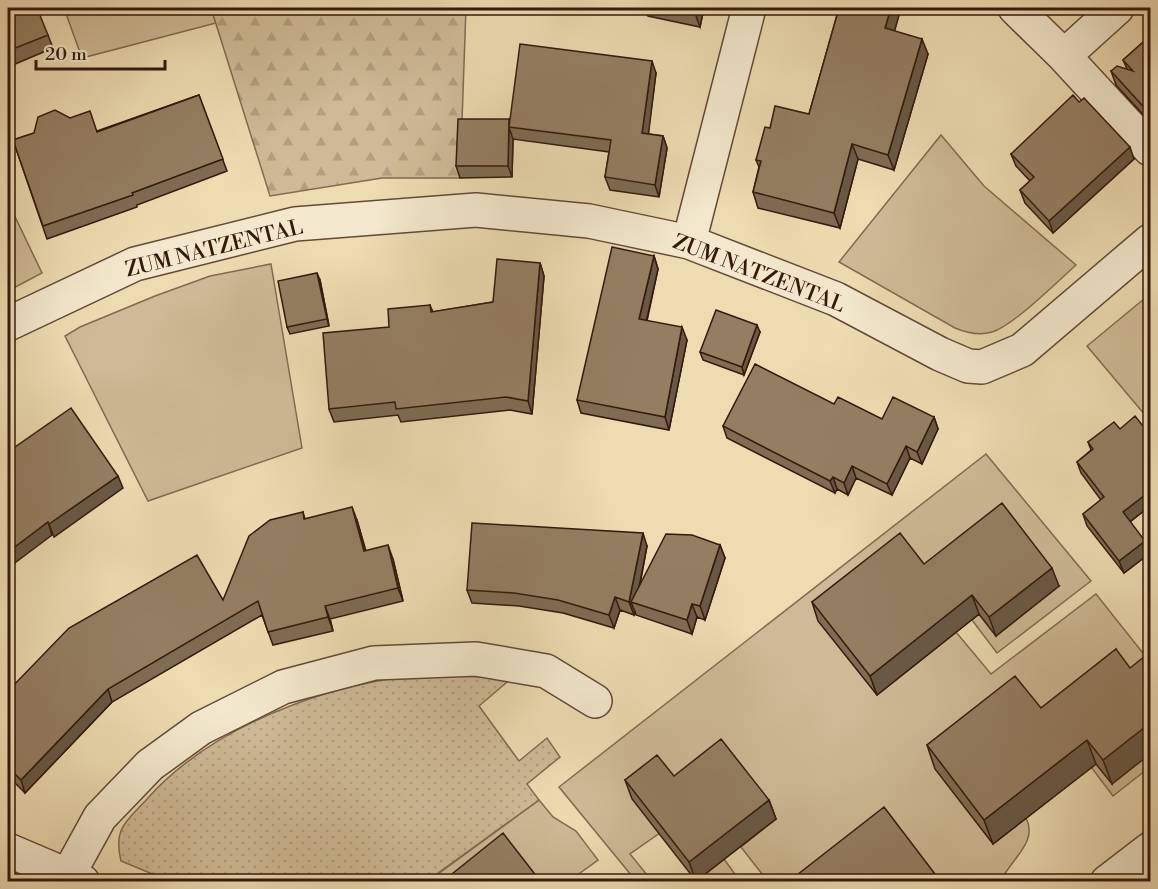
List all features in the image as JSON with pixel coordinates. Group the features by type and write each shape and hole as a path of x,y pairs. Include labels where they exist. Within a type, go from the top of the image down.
{"street":[{"path":"688,242 749,8"},
{"path":"1015,8 1064,56 1150,149"},
{"path":"1064,56 1117,8"},
{"name":"ZUM NATZENTAL","path":"8,324 135,264 295,224 476,210 589,221 688,242 836,299 940,354 968,366 982,367 1022,351 1150,242"},
{"path":"8,850 75,878 100,817 150,765 201,728 284,687 374,663 476,659 546,671 595,701"},
{"path":"1107,882 1150,849"}],"green space":[{"path":"64,8 211,8 216,23 82,58"},
{"path":"211,8 466,8 460,178 382,178 270,196"},
{"path":"941,135 984,186 1076,265 1023,312 992,332 982,334 955,328 839,262"},
{"path":"8,202 42,273 8,291"},
{"path":"271,264 302,448 148,501 65,336 80,327 210,276"},
{"path":"1150,294 1150,421 1087,346"},
{"path":"986,454 1091,581 997,653 972,620 979,614 996,636 1009,522 876,695 956,632 991,674 1096,594 1150,662 993,843 1026,818 1029,835 1026,843 1001,881 754,881 762,874 741,847 775,819 660,833 630,854 652,881 636,881 559,787"},
{"path":"410,675 490,677 507,682 479,706 519,761 547,738 560,757 527,784 539,800 427,881 169,881 121,861 120,833 127,820 166,779 209,746 257,720 308,699 352,686"},
{"path":"1150,754 1150,767 1113,796 1091,767 1096,763"},
{"path":"539,800 553,817 576,831 598,860 569,881 427,882"},
{"path":"724,859 737,877 736,881 696,882"}],"building":[{"path":"8,8 37,8 48,35 8,51"},
{"path":"668,8 696,8 695,13"},
{"path":"839,8 891,8 885,28 922,39 888,155 852,144 834,213 753,192 761,161 756,160 765,127 770,128 775,106 809,114"},
{"path":"1150,36 1150,114 1111,71 1117,66 1133,71 1123,60"},
{"path":"520,44 652,61 642,133 663,136 655,185 605,177 611,140 509,127"},
{"path":"199,95 223,159 132,193 133,195 43,226 13,140 34,133 38,117 55,110 70,118 90,111 97,132"},
{"path":"1073,95 1079,102 1084,98 1130,147 1049,221 1020,190 1034,177 1011,154"},
{"path":"458,119 509,119 508,166 456,166"},
{"path":"612,247 654,256 639,319 682,327 665,417 577,400"},
{"path":"497,259 540,263 528,401 506,397 396,409 395,402 329,409 323,333 389,327 388,309 430,305 431,312 493,302"},
{"path":"317,273 327,319 287,327 278,281"},
{"path":"716,310 757,325 742,367 700,352"},
{"path":"755,364 834,404 838,397 882,419 893,397 934,417 917,452 906,446 887,484 852,466 844,483 833,477 830,481 723,426"},
{"path":"71,408 118,476 49,524 48,522 8,552 8,452"},
{"path":"1135,416 1150,435 1150,491 1123,512 1145,541 1119,561 1083,514 1104,497 1077,462 1093,449 1088,442 1114,422 1120,429"},
{"path":"1002,503 1052,568 989,617 972,595 870,676 812,602 900,533 924,564"},
{"path":"352,507 364,551 388,545 398,588 325,606 328,617 268,632 258,601 108,689 21,780 8,767 8,691 69,628 197,555 223,600 249,536 270,520 303,512 304,519"},
{"path":"472,523 643,533 629,602 615,597 609,615 558,600 514,593 467,590"},
{"path":"666,534 692,535 720,545 700,606 692,604 687,620 631,602"},
{"path":"1116,649 1130,668 1150,652 1150,723 1103,760 1087,740 984,820 927,745 1015,676 1041,708"},
{"path":"721,739 769,800 689,862 625,780 657,755 674,776"},
{"path":"884,807 938,878 934,882 788,882"},
{"path":"503,833 541,882 442,882"}]}
